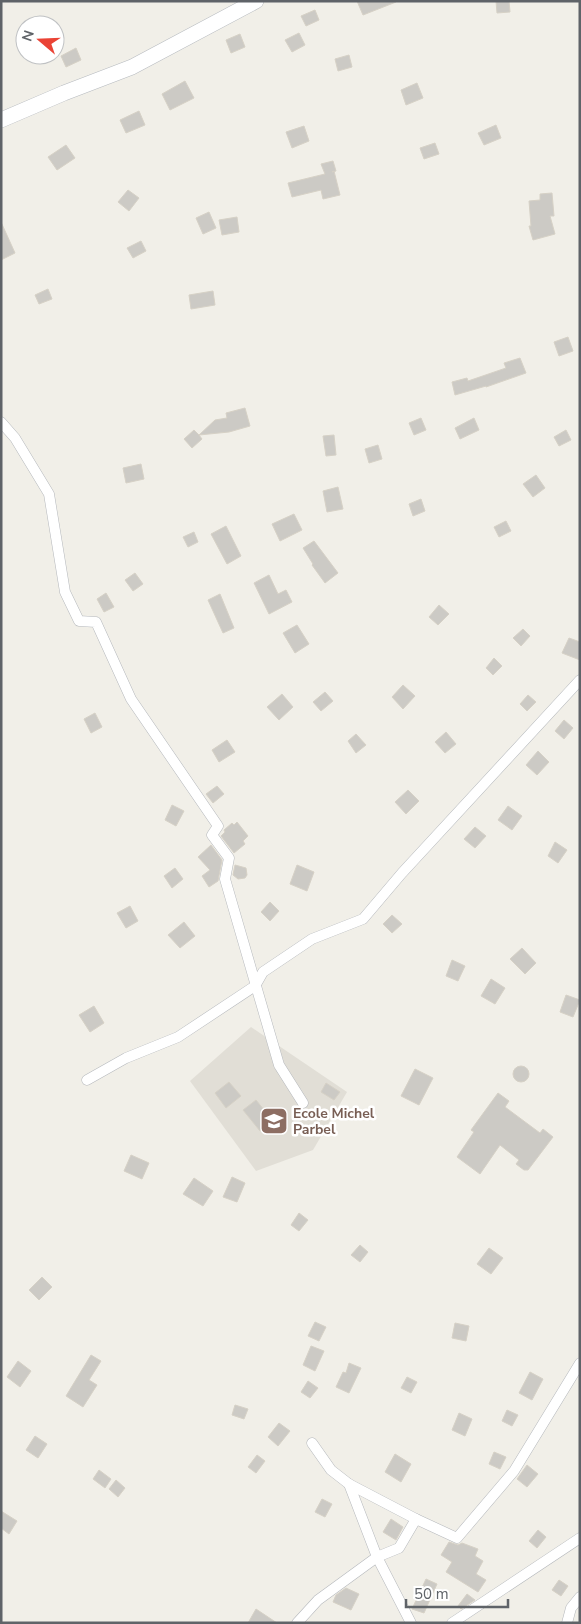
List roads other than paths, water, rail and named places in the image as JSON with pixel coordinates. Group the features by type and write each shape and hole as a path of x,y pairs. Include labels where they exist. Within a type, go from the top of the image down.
{"main road":[{"path":"1,120 132,67 256,1"}],"street":[{"path":"1,422 15,438 49,494 65,592 79,621 96,622 131,699 218,826 212,835 229,858 225,879 278,1065 303,1103"},
{"path":"87,1080 126,1058 178,1037 255,986 264,972 312,939 363,919 402,872 580,680"},
{"path":"312,1443 331,1470 349,1484 457,1538 514,1471 580,1363"},
{"path":"349,1484 377,1557 411,1623"},
{"path":"297,1623 318,1600 377,1557 399,1548 416,1519"},
{"path":"452,1623 580,1538"},
{"path":"567,1623 571,1608 580,1597"}],"place":[{"name":"Ecole Michel Parbel","path":"274,1121"}]}
